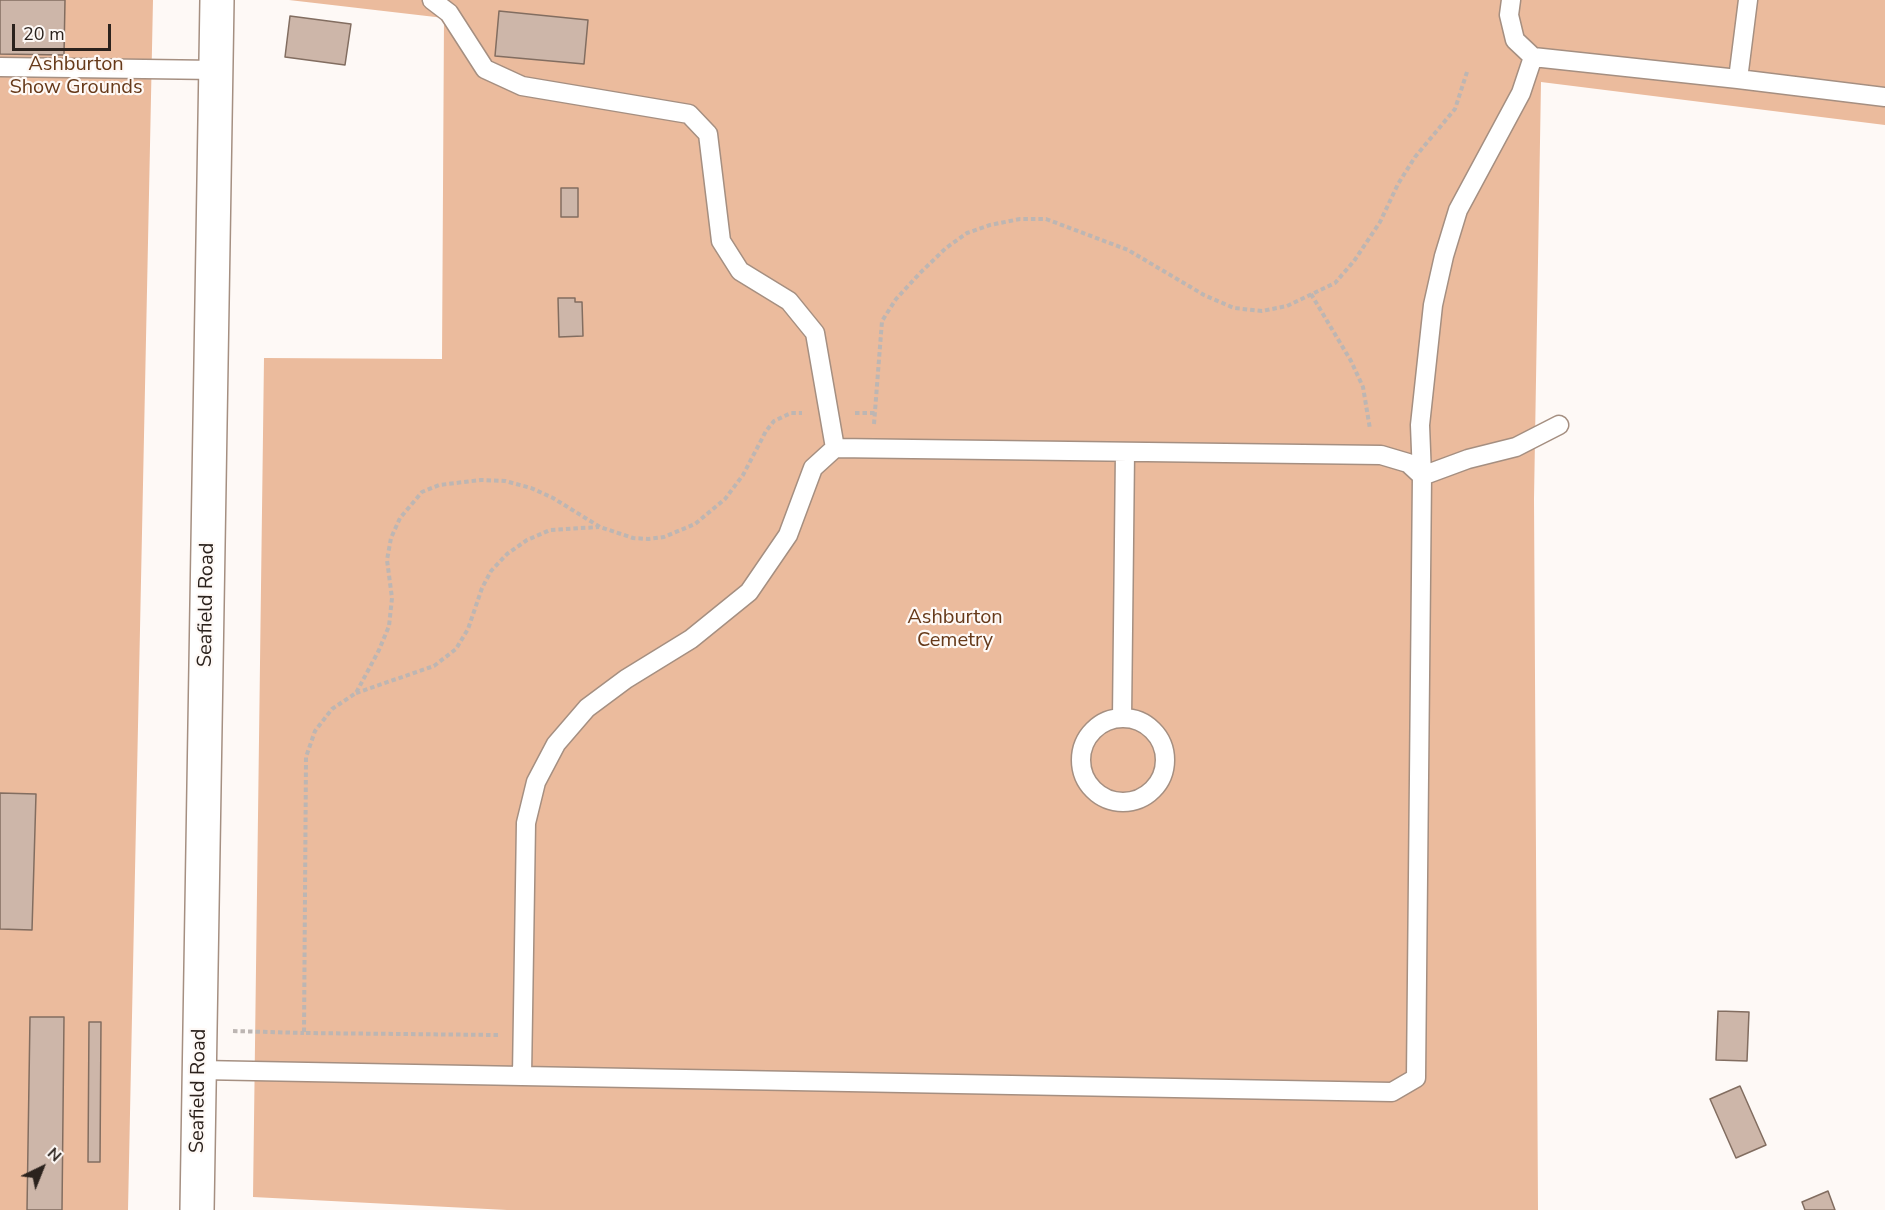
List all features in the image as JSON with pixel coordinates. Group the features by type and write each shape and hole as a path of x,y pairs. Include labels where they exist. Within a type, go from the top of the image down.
{"street":[{"name":"Seafield Road","path":"197,1210 217,0"}],"lane":[{"path":"432,0 448,13 485,69 522,86 688,114 708,134 721,242 740,271 789,301 815,333 827,367 829,413 835,448"},
{"path":"1511,0 1509,15 1515,40 1533,57 1885,97"},
{"path":"1738,79 1748,0"},
{"path":"200,1070 1392,1092 1416,1078 1422,414 1433,305 1444,256 1458,210 1521,93 1533,57"},
{"path":"0,67 216,70"},
{"path":"1422,476 1468,459 1516,447 1559,425"},
{"path":"522,1076 526,823 536,782 556,744 587,708 626,679 691,639 749,592 788,535 813,468 835,448 1381,455 1408,463 1422,476"},
{"path":"1122,718 1125,452"},
{"path":"1122,718 1136,720 1149,726 1158,737 1164,750 1165,764 1161,778 1153,790 1142,798 1128,802 1114,801 1101,795 1091,786 1084,774 1081,761 1088,736 1109,720 1122,718"}],"path":[{"path":"873,449 882,321 896,299 946,248 967,233 990,225 1020,219 1046,219 1128,250 1204,295 1234,308 1262,311 1287,306 1335,283 1354,261 1380,222 1398,184 1415,157 1455,109 1467,72"},
{"path":"1311,294 1346,352 1363,387 1369,418 1372,455"},
{"path":"356,693 389,626 393,598 387,560 391,538 400,518 422,492 458,481 505,481 531,488 553,498 600,527 633,538 664,537 695,524 725,499 743,475 766,431 774,421 791,413 875,413"},
{"path":"304,1033 306,757 315,731 332,709 356,693 434,666 456,649 468,629 486,579 507,554 527,540 550,530 600,527"},
{"path":"200,1030 522,1035"}],"green space":[{"name":"Ashburton Show Grounds","path":"0,0 153,0 128,1210 0,1210"},
{"name":"Ashburton Cemetry","path":"289,0 1885,0 1885,125 1541,82 1534,499 1538,1210 507,1210 253,1197 264,358 442,359 444,18"}],"building":[{"path":"0,0 65,0 64,55 0,54"},
{"path":"499,11 588,20 584,64 495,56"},
{"path":"290,16 351,24 345,65 285,57"},
{"path":"561,188 578,188 578,217 561,217"},
{"path":"558,298 575,298 575,302 582,302 583,336 559,337"},
{"path":"0,793 36,794 32,930 0,929"},
{"path":"1718,1011 1749,1012 1747,1061 1716,1060"},
{"path":"30,1017 64,1017 62,1210 27,1210"},
{"path":"89,1022 101,1022 100,1162 88,1162"},
{"path":"1740,1086 1766,1145 1736,1158 1710,1099"},
{"path":"1828,1191 1835,1210 1805,1210 1802,1202"}]}
